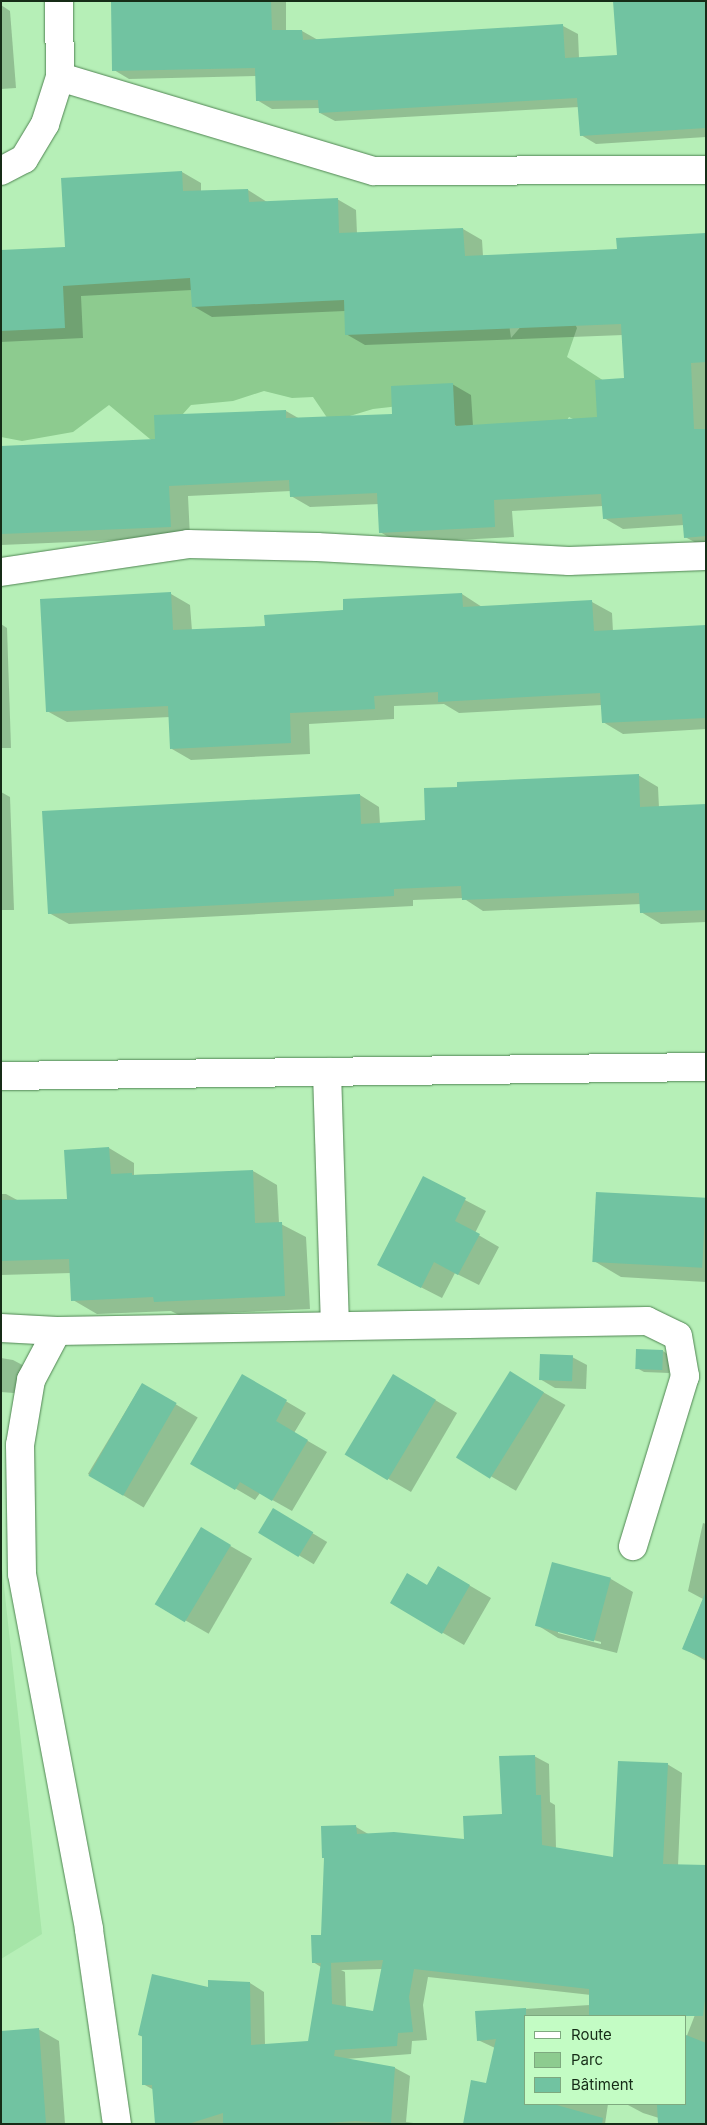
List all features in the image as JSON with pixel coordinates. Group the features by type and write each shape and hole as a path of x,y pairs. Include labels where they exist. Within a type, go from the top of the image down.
{"street":[{"path":"1,171 24,159 45,124 60,78 59,1"},
{"path":"60,78 374,171 706,170"},
{"path":"1,572 188,544 317,547 569,561 706,556"},
{"path":"1,1076 706,1067"},
{"path":"327,1072 335,1326"},
{"path":"1,1328 57,1331 647,1321 678,1336 685,1376 634,1546"},
{"path":"57,1331 32,1380 20,1445 22,1574 89,1930 118,2124"}],"shaded area":[{"path":"1,1559 42,1934 1,1959"}],"green space":[{"path":"87,254 506,303 511,338 536,309 562,300 577,328 567,357 618,390 597,431 569,417 550,447 473,440 453,423 443,401 373,409 330,422 313,397 292,398 264,391 233,401 191,405 156,444 109,405 73,432 22,441 1,437 1,281"}],"building":[{"path":"111,1 271,1 272,30 302,30 303,40 563,24 565,58 617,55 613,1 706,1 706,128 580,136 577,98 319,113 318,100 256,101 255,68 112,71"},
{"path":"182,171 183,191 248,189 249,202 338,198 339,233 463,228 465,256 617,249 616,238 706,233 706,362 691,363 694,429 706,429 706,536 684,538 682,514 603,519 601,494 494,500 495,527 379,533 377,493 290,497 289,480 169,486 171,527 1,534 1,446 155,439 154,415 286,410 286,418 392,414 391,386 453,383 455,426 597,417 595,380 624,378 621,324 345,335 344,300 192,307 190,278 63,286 65,328 1,331 1,250 65,247 61,178"},
{"path":"171,592 173,630 265,626 264,615 343,610 343,599 462,593 463,607 592,600 594,631 706,625 706,718 602,723 600,693 438,702 438,692 374,696 375,709 290,713 291,743 170,749 168,706 46,712 40,599"},
{"path":"639,774 640,807 706,804 706,910 640,913 639,893 462,900 461,886 394,889 394,896 48,914 42,811 360,794 361,824 425,820 424,788 457,787 457,782"},
{"path":"109,1147 111,1174 132,1173 132,1175 253,1170 255,1223 282,1222 285,1296 154,1302 153,1297 71,1301 69,1259 1,1261 1,1200 67,1199 64,1150"},
{"path":"423,1176 466,1198 455,1221 480,1234 458,1275 434,1262 421,1288 377,1265"},
{"path":"596,1192 706,1198 702,1268 592,1262"},
{"path":"636,1349 663,1350 662,1370 635,1369"},
{"path":"540,1354 573,1355 572,1381 539,1380"},
{"path":"510,1371 544,1392 490,1479 456,1458"},
{"path":"242,1374 287,1400 276,1421 308,1440 272,1501 240,1482 235,1490 190,1464"},
{"path":"393,1374 436,1400 387,1480 345,1455"},
{"path":"142,1383 177,1403 123,1496 88,1476"},
{"path":"273,1508 313,1532 298,1557 258,1533"},
{"path":"201,1527 231,1545 185,1622 155,1604"},
{"path":"552,1562 611,1578 594,1642 535,1626"},
{"path":"438,1566 470,1585 442,1634 390,1603 407,1573 427,1585"},
{"path":"706,1591 706,1659 682,1649"},
{"path":"535,1755 536,1795 541,1795 542,1845 613,1857 618,1761 668,1763 663,1864 706,1865 706,1992 703,2016 589,2015 589,1989 414,1969 409,1997 413,2032 398,2033 397,2046 335,2050 334,2056 395,2067 391,2123 355,2121 311,2124 223,2124 223,2113 188,2124 155,2124 152,2085 142,2085 142,2036 138,2035 152,1974 208,1987 208,1980 250,1982 251,2045 308,2041 321,1963 312,1963 311,1935 321,1935 324,1858 322,1858 321,1826 356,1825 357,1834 394,1832 464,1839 463,1816 502,1814 499,1756","holes":["383,1960 373,2011 332,2004 331,1963 328,1963"]},
{"path":"526,2008 526,2015 524,2015 524,2105 557,2105 603,2118 602,2124 463,2124 471,2080 486,2083 496,2039 477,2041 475,2011"},
{"path":"39,2028 46,2124 1,2124 1,2031"},
{"path":"687,2035 706,2043 706,2124 658,2124 657,2105 687,2105"}]}
